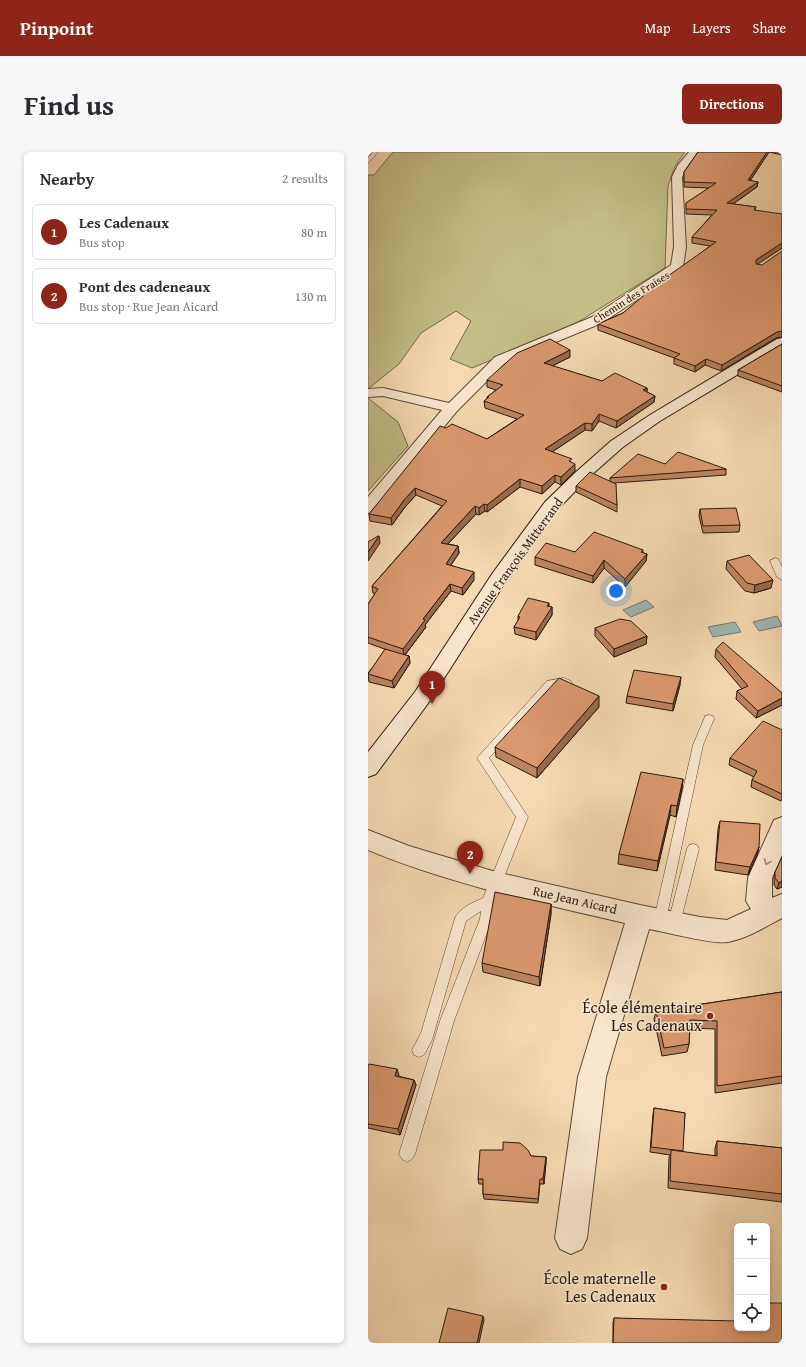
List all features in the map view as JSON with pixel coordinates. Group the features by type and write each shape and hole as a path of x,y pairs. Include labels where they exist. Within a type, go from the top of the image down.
{"street":[{"name":"Chemin des Fraises","path":"368,508 452,408 500,360 597,320 677,267 680,247 677,177 694,152"},
{"name":"Avenue François Mitterrand","path":"368,768 422,697 499,578 551,506 582,475 617,444 655,418 782,342"},
{"path":"368,393 383,392 452,408"},
{"path":"775,909 759,900 760,878 782,826"},
{"name":"Rue Jean Aicard","path":"368,840 492,892 727,931 745,925 775,909"},
{"path":"570,1238 592,1077 658,919"}],"lane":[{"path":"368,161 376,152"},
{"path":"775,560 782,577"},
{"path":"406,1154 447,1022 486,919 492,892 522,817 483,758 551,684 564,682 576,688"},
{"path":"658,919 698,745 709,719"},
{"path":"658,919 693,849"},
{"path":"419,1050 427,1035 460,918 478,906 492,892"}],"shaded area":[{"path":"393,152 685,152 675,166 668,186 665,268 578,322 472,368 450,359 471,321 456,311 421,333 399,364 368,389 368,175 374,175"},
{"path":"368,398 398,422 408,446 368,491"}],"water":[{"path":"646,600 654,607 631,617 623,610"},
{"path":"777,616 782,626 759,631 753,622"},
{"path":"735,622 741,632 713,637 708,627"}],"building":[{"path":"698,152 767,152 748,180 758,182 727,203 756,207 754,210 782,214 782,243 756,260 756,264 762,265 782,251 782,331 777,332 722,365 706,359 695,366 674,358 680,354 598,324 623,313 661,281 716,242 692,237 717,210 686,209 686,203 716,183 684,182 684,172"},
{"path":"550,339 570,350 544,363 602,381 615,373 647,388 643,390 655,396 617,421 599,414 592,424 585,423 545,449 572,459 569,461 575,464 561,477 555,475 542,486 520,479 487,505 484,504 479,508 475,506 441,543 458,546 446,564 474,572 462,588 450,584 423,619 425,620 403,649 368,637 368,604 378,589 372,586 447,501 415,488 391,518 369,514 440,426 446,428 452,424 487,439 524,415 484,401 503,385 487,380 517,353"},
{"path":"782,344 782,386 738,370"},
{"path":"678,452 726,469 610,478 638,454 665,464"},
{"path":"590,472 616,484 617,505 576,486"},
{"path":"736,508 740,525 703,526 700,509"},
{"path":"594,532 643,550 641,552 647,554 625,579 604,560 593,576 535,557 546,543 575,552"},
{"path":"379,536 368,552 368,542"},
{"path":"749,555 773,580 755,585 747,583 727,561"},
{"path":"528,598 549,603 547,606 552,607 536,632 514,627"},
{"path":"620,619 631,621 647,636 614,649 595,628"},
{"path":"723,642 782,693 782,698 758,711 737,691 748,686 716,649"},
{"path":"385,649 409,656 392,681 368,674"},
{"path":"634,670 681,677 673,704 627,696"},
{"path":"559,678 599,696 537,768 495,747"},
{"path":"763,721 782,730 782,794 752,780 757,771 730,758"},
{"path":"641,772 683,779 677,806 671,805 658,861 619,854"},
{"path":"720,821 760,824 759,847 750,867 716,862"},
{"path":"782,857 782,881 779,883 775,878 775,872"},
{"path":"495,892 551,904 539,977 482,963"},
{"path":"782,992 782,1076 717,1086 717,1021 690,1020 689,1044 664,1048 656,1011"},
{"path":"369,1064 397,1069 395,1076 414,1080 398,1129 368,1124"},
{"path":"654,1108 685,1113 683,1151 651,1147"},
{"path":"717,1141 782,1148 782,1194 670,1181 671,1150 717,1156"},
{"path":"503,1142 520,1143 528,1150 531,1156 546,1157 543,1179 540,1179 538,1199 483,1194 483,1179 478,1179 480,1150 503,1150"},
{"path":"770,1303 782,1303 782,1343 613,1343 614,1318 734,1321 734,1331 770,1331"},
{"path":"448,1308 483,1316 477,1343 439,1343"}],"place":[{"name":"Les Cadenaux","path":"432,704"},
{"name":"Pont des cadeneaux","path":"470,874"},
{"name":"École élémentaire Les Cadenaux","path":"710,1016"},
{"name":"École maternelle Les Cadenaux","path":"664,1287"}]}
